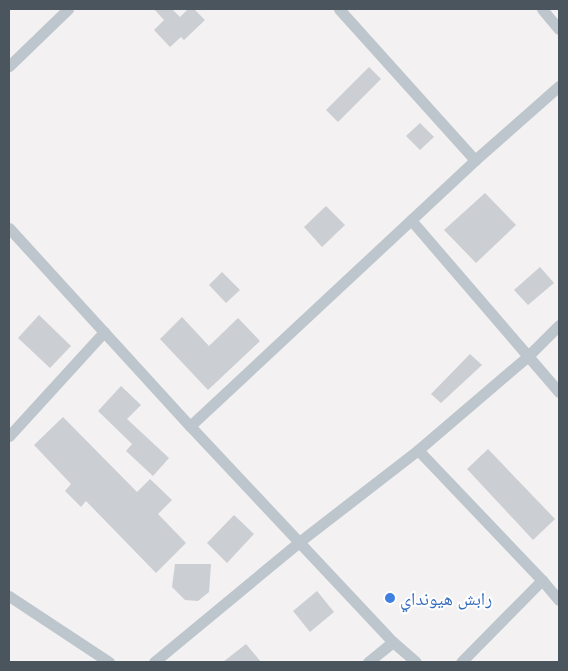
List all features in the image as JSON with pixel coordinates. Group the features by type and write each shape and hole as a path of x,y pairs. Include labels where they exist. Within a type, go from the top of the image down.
{"street":[{"path":"9,66 68,9"},
{"path":"339,9 475,160"},
{"path":"542,9 559,29"},
{"path":"190,426 475,160 559,86"},
{"path":"411,220 559,392"},
{"path":"9,228 298,542 394,642 416,662"},
{"path":"154,662 298,542 418,450 528,356 559,325"},
{"path":"9,436 104,332"},
{"path":"418,450 559,600"},
{"path":"461,662 542,580"},
{"path":"9,596 109,662"},
{"path":"368,662 394,642"}],"building":[{"path":"154,9 172,9 180,17 188,9 194,9 205,20 184,40 181,37 170,47 154,30 164,20"},
{"path":"369,67 381,79 338,122 326,110"},
{"path":"420,123 434,137 420,150 406,136"},
{"path":"485,193 516,225 476,263 444,230"},
{"path":"326,206 345,225 322,247 304,227"},
{"path":"540,267 554,283 528,305 514,290"},
{"path":"222,272 240,290 226,303 209,285"},
{"path":"39,315 71,346 50,368 18,338"},
{"path":"182,317 209,346 238,318 260,341 208,390 160,339"},
{"path":"470,354 482,365 441,403 431,394"},
{"path":"121,386 141,405 127,419 169,458 153,476 126,451 132,444 98,411"},
{"path":"63,417 137,492 150,479 172,500 158,514 186,543 156,573 86,501 81,507 65,491 71,484 34,445"},
{"path":"488,449 555,519 533,540 467,469"},
{"path":"234,515 254,534 227,563 207,543"},
{"path":"175,564 211,564 209,592 198,601 185,600 172,587"},
{"path":"317,591 334,612 310,632 293,611"},
{"path":"246,644 261,662 223,662"}],"place":[{"name":"رابش هيونداي","path":"390,598"}]}
